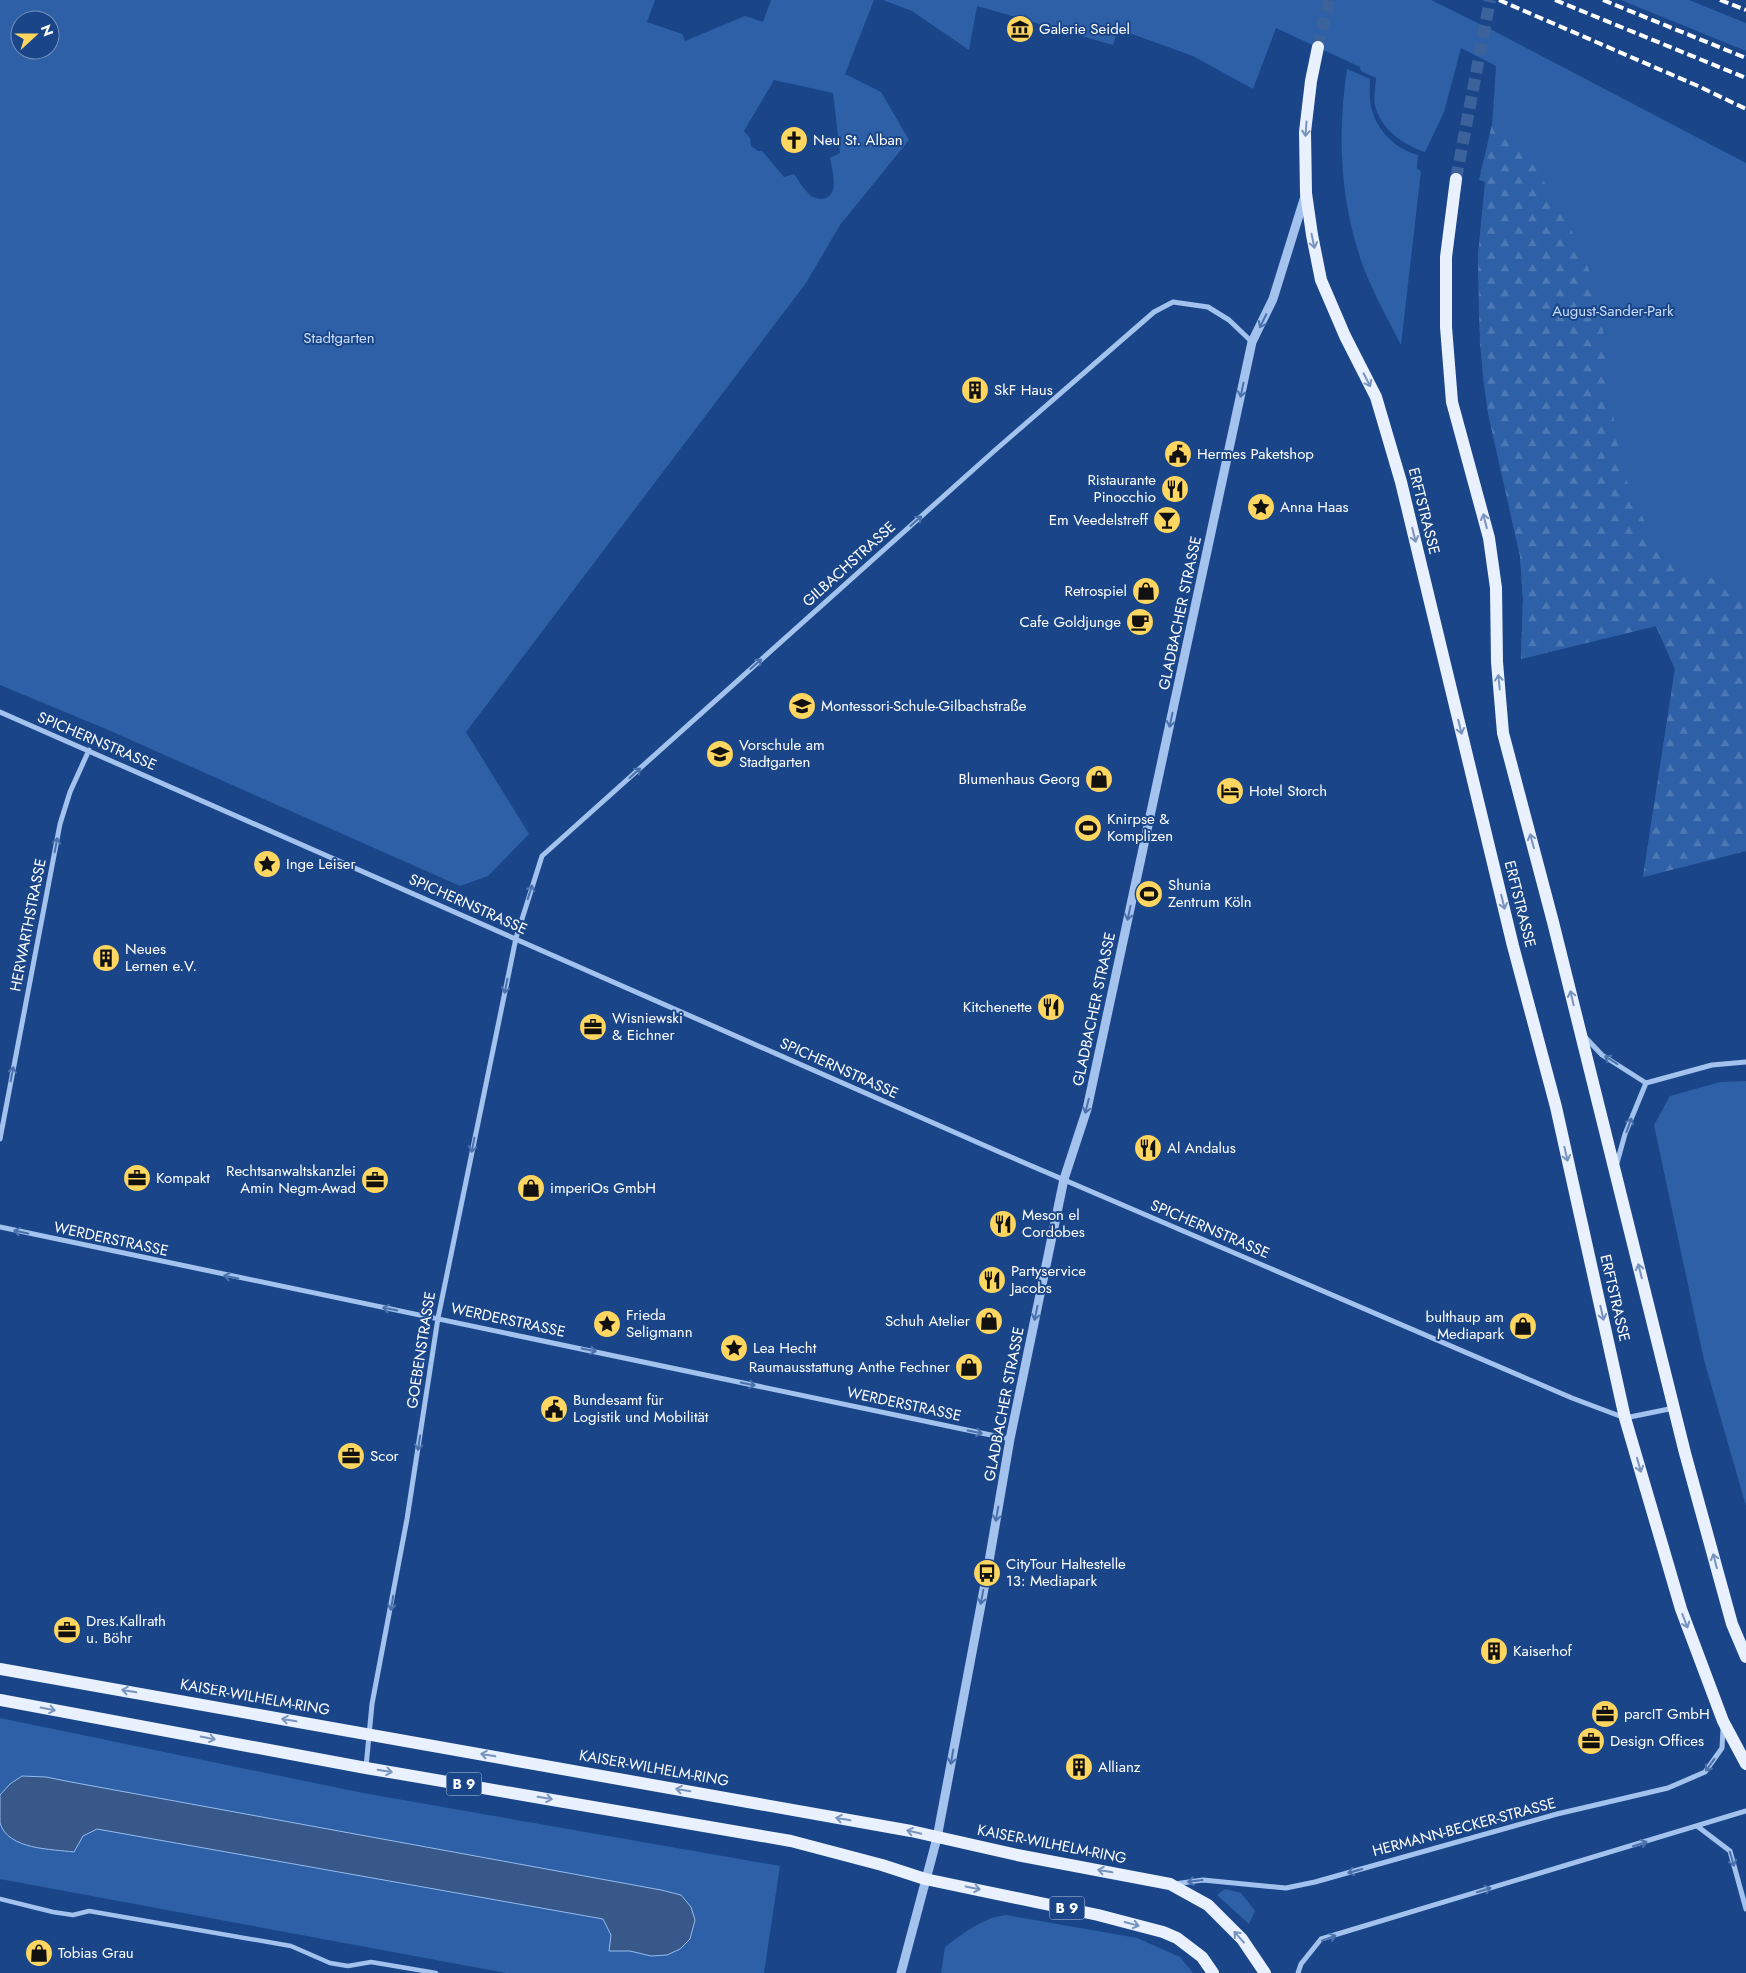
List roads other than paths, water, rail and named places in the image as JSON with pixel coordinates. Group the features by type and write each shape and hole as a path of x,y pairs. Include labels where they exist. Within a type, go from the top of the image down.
{"main road":[{"name":"ERFTSTRASSE","path":"1318,47 1311,81 1305,132 1306,193 1321,280 1345,336 1376,397 1401,482 1513,946 1556,1107 1625,1418 1681,1609 1723,1721 1746,1764"},
{"name":"ERFTSTRASSE","path":"1456,178 1446,257 1446,327 1452,402 1489,538 1496,588 1497,662 1503,733 1553,922 1674,1408 1732,1624 1746,1657"},
{"name":"KAISER-WILHELM-RING","path":"0,1668 911,1831 1016,1855 1170,1884 1208,1905 1242,1939 1264,1973"},
{"name":"B 9","path":"0,1700 366,1768 791,1841 882,1865 925,1879 1098,1915 1164,1932 1177,1938 1202,1957 1213,1973"}],"street":[{"name":"GLADBACHER STRASSE","path":"901,1973 937,1838 1010,1439 1064,1179 1087,1109 1252,342 1273,300 1306,193"},
{"name":"GILBACHSTRASSE","path":"516,938 542,856 986,458 1154,312 1173,302 1208,307 1228,320 1252,342"},
{"name":"SPICHERNSTRASSE","path":"0,712 997,1151 1572,1398 1625,1418"},
{"name":"HERWARTHSTRASSE","path":"0,1139 60,824 70,792 89,750"},
{"name":"GOEBENSTRASSE","path":"366,1768 372,1704 407,1518 438,1318 516,938"},
{"path":"1580,1033 1602,1055 1646,1083 1712,1065 1746,1062"},
{"path":"1615,1169 1628,1127 1646,1083"},
{"name":"WERDERSTRASSE","path":"0,1228 1010,1439"},
{"path":"1625,1418 1674,1408"},
{"name":"HERMANN-BECKER-STRASSE","path":"1170,1884 1203,1880 1286,1888 1557,1814 1668,1788 1705,1772 1722,1748 1723,1721"},
{"path":"1298,1973 1301,1964 1321,1940 1746,1811"},
{"path":"1697,1826 1730,1851 1746,1909"},
{"path":"0,1898 53,1912 73,1915 90,1911 291,1946 330,1963 348,1966 371,1962 436,1973"}],"tunnel":[{"path":"1318,47 1329,0"},
{"path":"1456,179 1490,0"}],"railway":[{"path":"1499,0 1698,86 1746,109"},
{"path":"1555,0 1746,78"},
{"path":"1603,0 1746,58"},
{"path":"1720,0 1746,10"}],"place":[{"name":"Galerie Seidel","path":"1020,29"},
{"name":"Neu St. Alban","path":"794,140"},
{"name":"SkF Haus","path":"975,390"},
{"name":"Hermes Paketshop","path":"1178,454"},
{"name":"Ristaurante Pinocchio","path":"1175,489"},
{"name":"Anna Haas","path":"1261,507"},
{"name":"Em Veedelstreff","path":"1167,520"},
{"name":"Retrospiel","path":"1146,591"},
{"name":"Cafe Goldjunge","path":"1140,622"},
{"name":"Montessori-Schule-Gilbachstraße","path":"802,706"},
{"name":"Vorschule am Stadtgarten","path":"720,754"},
{"name":"Blumenhaus Georg","path":"1099,779"},
{"name":"Hotel Storch","path":"1230,791"},
{"name":"Knirpse & Komplizen","path":"1088,828"},
{"name":"Inge Leiser","path":"267,864"},
{"name":"Shunia Zentrum Köln","path":"1149,894"},
{"name":"Neues Lernen e.V.","path":"106,958"},
{"name":"Kitchenette","path":"1051,1007"},
{"name":"Wisniewski & Eichner","path":"593,1027"},
{"name":"Al Andalus","path":"1148,1148"},
{"name":"Kompakt","path":"137,1178"},
{"name":"Rechtsanwaltskanzlei Amin Negm-Awad","path":"375,1180"},
{"name":"imperiOs GmbH","path":"531,1188"},
{"name":"Meson el Cordobes","path":"1003,1224"},
{"name":"Partyservice Jacobs","path":"992,1280"},
{"name":"Schuh Atelier","path":"989,1321"},
{"name":"Frieda Seligmann","path":"607,1324"},
{"name":"bulthaup am Mediapark","path":"1523,1326"},
{"name":"Lea Hecht","path":"734,1348"},
{"name":"Raumausstattung Anthe Fechner","path":"969,1367"},
{"name":"Bundesamt für Logistik und Mobilität","path":"554,1409"},
{"name":"Scor","path":"351,1456"},
{"name":"CityTour Haltestelle 13: Mediapark","path":"987,1573"},
{"name":"Dres.Kallrath u. Böhr","path":"67,1630"},
{"name":"Kaiserhof","path":"1494,1651"},
{"name":"parcIT GmbH","path":"1605,1714"},
{"name":"Design Offices","path":"1591,1741"},
{"name":"Allianz","path":"1079,1767"},
{"name":"Tobias Grau","path":"39,1953"}],"park label":[{"name":"August-Sander-Park","path":"1613,311"},
{"name":"Stadtgarten","path":"339,338"}]}
